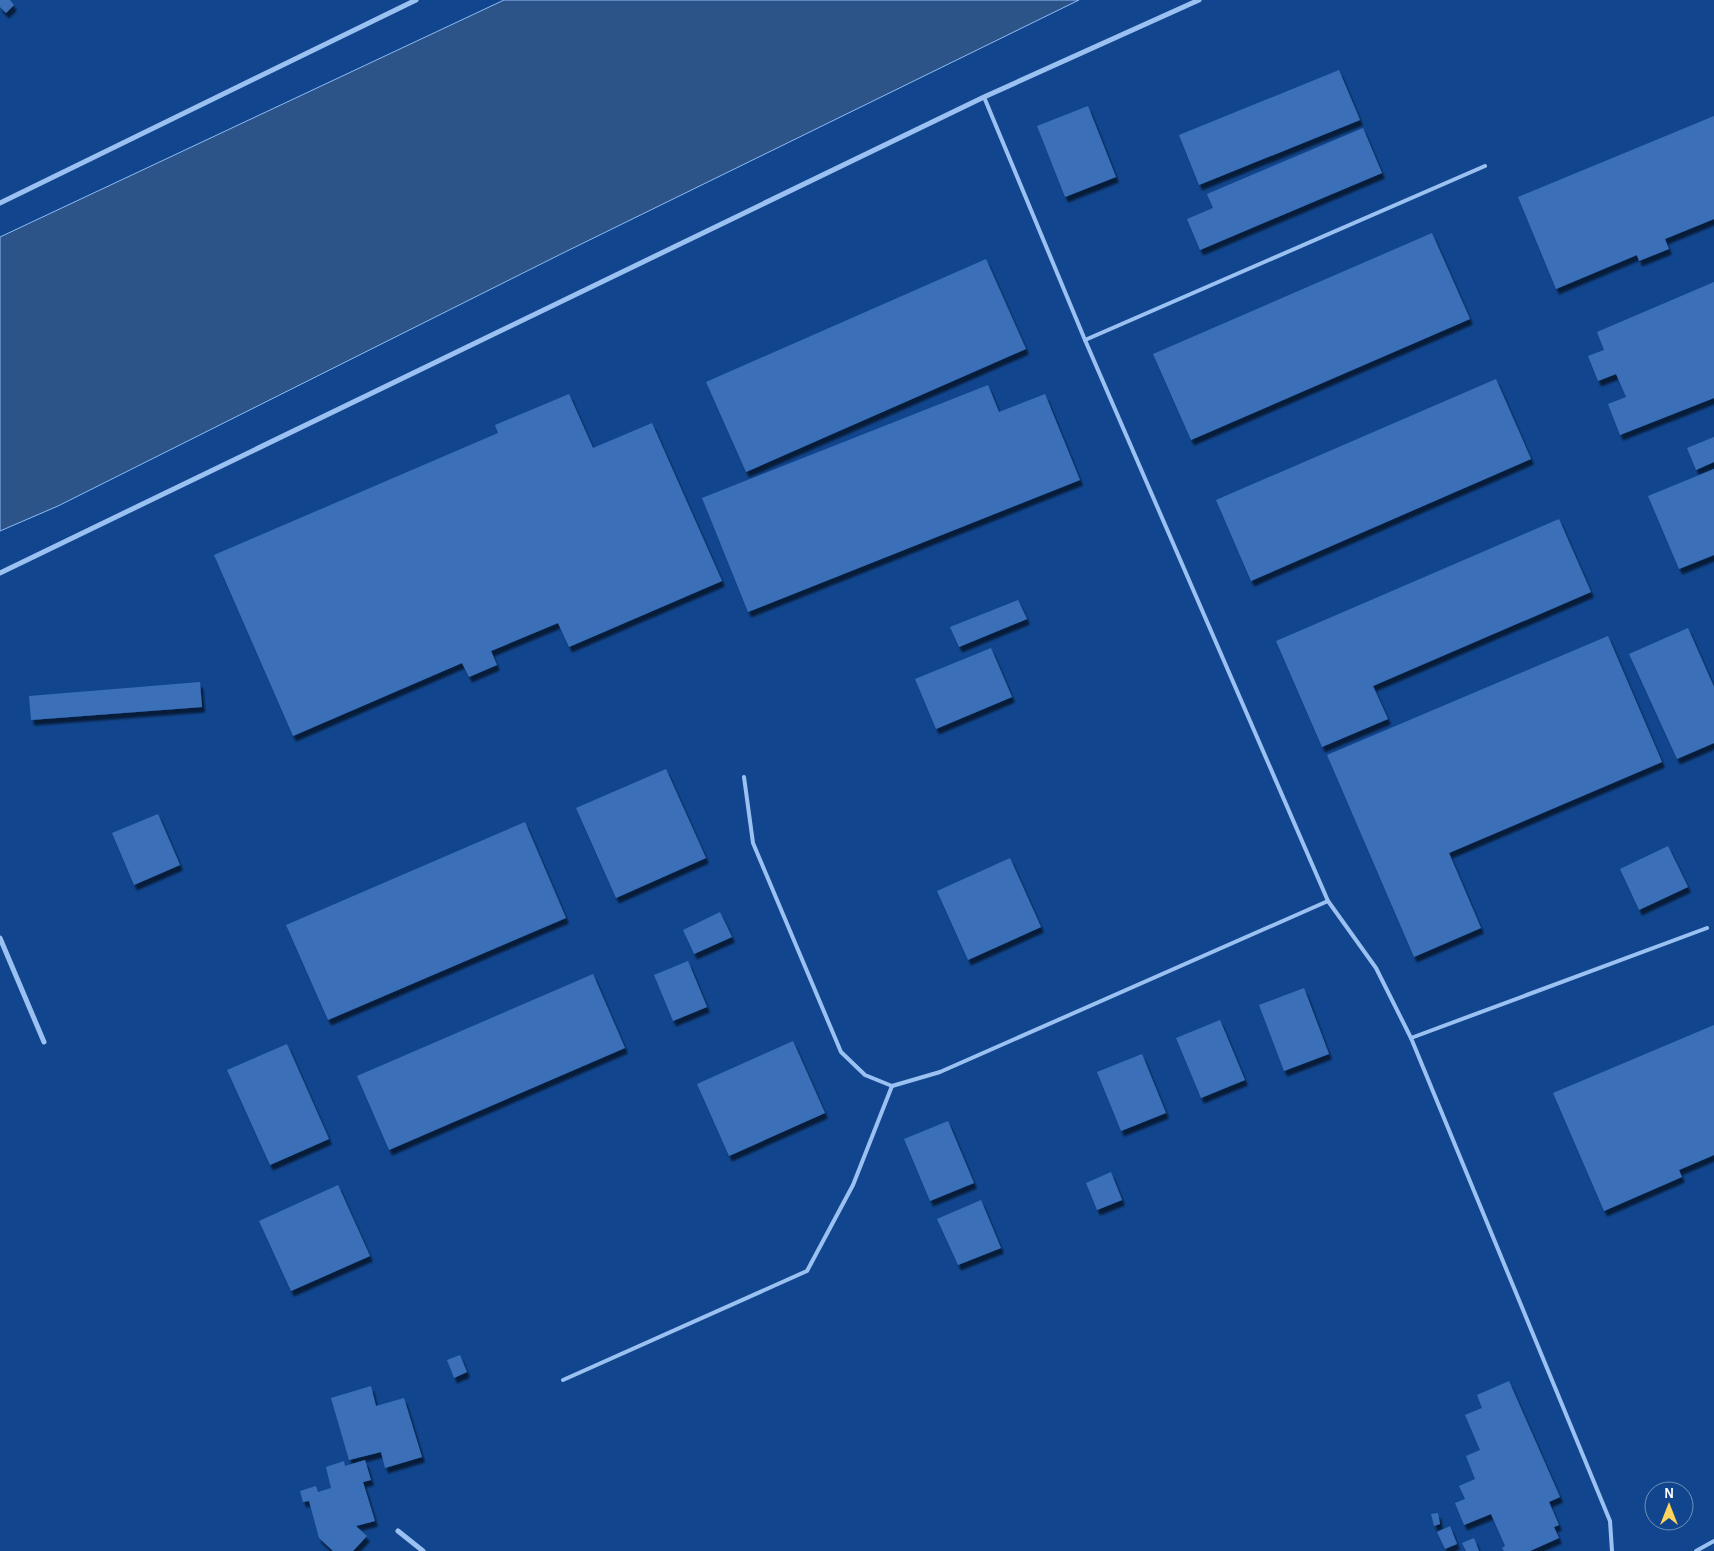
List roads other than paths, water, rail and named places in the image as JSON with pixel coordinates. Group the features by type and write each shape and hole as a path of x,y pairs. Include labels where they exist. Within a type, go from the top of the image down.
{"street":[{"path":"0,203 416,0"},
{"path":"0,573 984,97 1199,0"},
{"path":"0,938 44,1042"},
{"path":"398,1531 423,1551"}],"lane":[{"path":"984,97 1085,340 1328,901 1376,968 1411,1038 1610,1521 1612,1551"},
{"path":"1085,340 1485,166"},
{"path":"744,777 753,843 841,1052 865,1075 892,1086 940,1072 1328,901"},
{"path":"1411,1038 1707,928"},
{"path":"563,1380 807,1271 853,1186 892,1086"},
{"path":"1696,1551 1714,1541"}],"water":[{"path":"504,0 1079,0 565,252 58,506 0,531 0,237"}]}
